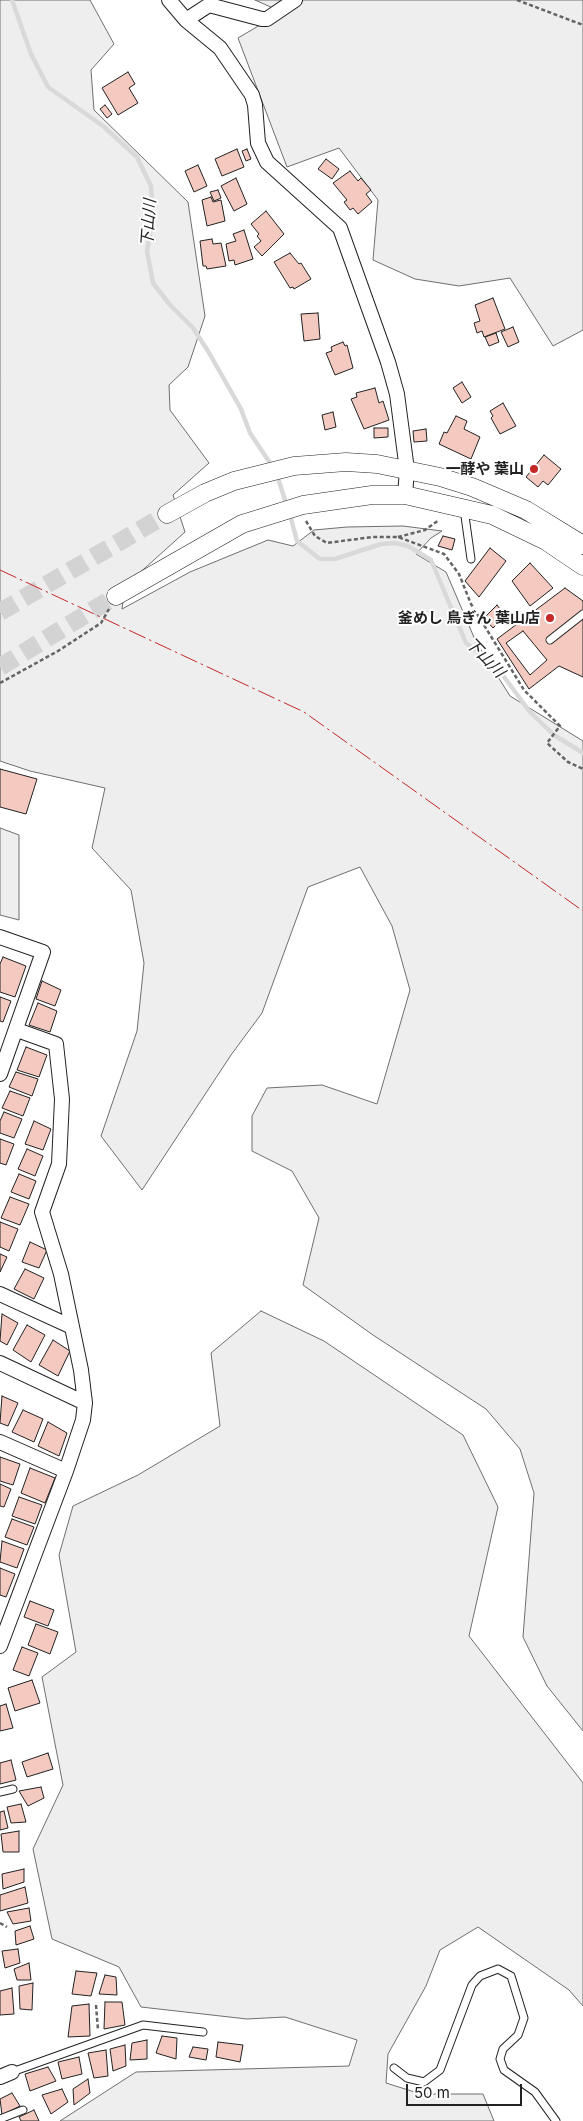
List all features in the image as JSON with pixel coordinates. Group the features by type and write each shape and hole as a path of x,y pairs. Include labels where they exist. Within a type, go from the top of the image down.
{"street":[{"path":"169,0 186,20 220,48 252,95 255,105 258,143 267,162 340,228 388,362 397,394 407,470 405,495"},
{"path":"186,20 209,5 267,19 295,0"},
{"path":"167,514 205,493 234,481 294,466 346,462 377,464 440,477 499,498 560,529 583,545"},
{"path":"116,596 242,524 298,506 372,495 405,495 460,506 492,515 546,541 583,566"},
{"path":"0,937 43,952 0,1074"},
{"path":"0,1646 66,1471 84,1420 86,1403 60,1274 42,1212 59,1164 62,1098 56,1044 17,1030"},
{"path":"0,1294 72,1327"},
{"path":"0,1363 86,1403"},
{"path":"0,1442 66,1471"}],"lane":[{"path":"460,506 471,559"},
{"path":"550,640 583,614"},
{"path":"0,1792 13,1789"},
{"path":"394,2068 407,2078 424,2082 440,2070 472,1985 480,1976 498,1969 511,1976 524,2018 518,2035 504,2049 500,2059 504,2070 535,2092 556,2121"},
{"path":"6,2074 143,2025 203,2032"},
{"path":"0,2119 23,2110"}],"path":[{"path":"517,0 583,25"},
{"path":"298,506 315,536 326,543 372,537 398,537 425,530 460,506"},
{"path":"398,537 444,554 459,574 471,604 524,690 560,726 547,743 568,762 583,769"},
{"path":"0,683 58,651 101,623"},
{"path":"0,1922 7,1927"},
{"path":"96,2005 99,2041"}],"shaded area":[{"path":"0,0 90,0 114,44 91,70 94,110 188,202 205,316 188,367 169,385 170,410 209,463 173,495 185,532 125,586 122,609 190,572 268,540 293,546 314,530 347,527 403,526 442,531 431,538 416,554 446,572 476,642 510,696 583,741 583,1731 547,1686 523,1637 534,1493 520,1449 486,1409 373,1335 303,1285 319,1218 292,1171 252,1151 252,1116 267,1088 322,1085 377,1104 410,990 392,926 360,867 308,887 262,1013 231,1055 142,1190 101,1136 137,1031 144,963 131,890 92,848 105,788 30,771 0,761"},
{"path":"255,0 583,0 583,330 553,346 510,278 459,286 415,279 373,260 378,200 339,148 287,167 238,38 282,12"},
{"path":"0,828 19,835 19,920 0,915"},
{"path":"261,1311 324,1341 463,1435 498,1507 469,1636 583,1783 583,2006 569,1990 478,1927 440,1950 426,1986 388,2054 386,2083 421,2094 483,2094 494,2121 60,2121 136,2072 349,2066 357,2040 285,2017 247,2019 141,2007 119,1967 52,1939 33,1849 63,1785 42,1677 76,1652 59,1555 73,1506 138,1475 220,1426 211,1353"}],"building":[{"path":"128,72 135,84 129,88 138,103 118,115 102,88"},
{"path":"105,105 112,114 107,118 100,109"},
{"path":"237,149 244,167 222,176 215,159"},
{"path":"247,149 251,159 246,161 242,151"},
{"path":"326,159 339,169 332,179 318,169"},
{"path":"198,165 207,186 194,192 185,171"},
{"path":"350,171 358,181 361,178 371,190 366,194 372,202 358,214 353,208 350,210 344,202 347,200 333,183"},
{"path":"236,178 247,204 234,211 221,186"},
{"path":"218,190 221,198 214,201 210,192"},
{"path":"211,197 213,202 221,200 225,221 207,226 202,200"},
{"path":"266,211 284,234 262,256 254,247 261,241 257,236 259,234 251,224"},
{"path":"244,230 253,259 235,265 234,260 229,261 226,244 236,241 233,234"},
{"path":"212,239 213,244 221,243 226,266 207,269 206,266 203,266 200,241"},
{"path":"290,253 299,264 301,263 311,279 294,289 293,287 290,288 274,262"},
{"path":"493,298 505,329 484,337 482,331 477,333 474,323 480,321 475,305"},
{"path":"318,313 320,339 304,341 301,314"},
{"path":"513,327 519,342 508,347 501,332"},
{"path":"496,333 499,342 489,346 485,337"},
{"path":"343,342 345,346 347,345 353,368 335,375 326,353 332,351 331,347"},
{"path":"462,382 471,397 462,403 453,388"},
{"path":"375,388 379,403 383,401 389,420 364,429 351,399 357,397 356,393"},
{"path":"503,403 516,426 500,434 491,418 493,416 490,411"},
{"path":"333,412 336,427 325,430 322,415"},
{"path":"456,416 467,421 464,429 480,437 471,459 439,444 444,432 447,433"},
{"path":"374,428 388,428 388,437 374,438"},
{"path":"426,429 427,441 414,442 413,431"},
{"path":"544,455 561,469 548,485 543,481 538,487 526,477"},
{"path":"443,536 455,539 452,550 438,546"},
{"path":"490,548 506,561 479,597 465,581"},
{"path":"530,563 553,588 530,606 512,581"},
{"path":"565,588 583,601 583,677 559,666 529,689 497,639"},
{"path":"497,605 505,616 493,628 484,618"},
{"path":"523,631 547,660 530,675 506,643"},
{"path":"0,769 37,779 26,814 0,807"},
{"path":"3,957 26,966 15,997 0,992 0,964"},
{"path":"42,981 61,990 55,1006 36,999"},
{"path":"0,997 11,1001 3,1022 0,1021"},
{"path":"38,1003 57,1011 50,1032 29,1025"},
{"path":"26,1047 47,1055 39,1077 17,1070"},
{"path":"16,1072 38,1079 32,1096 9,1087"},
{"path":"10,1091 30,1098 23,1116 2,1108"},
{"path":"4,1112 22,1119 14,1138 0,1133 0,1121"},
{"path":"34,1121 51,1129 43,1150 25,1144"},
{"path":"0,1139 14,1144 6,1165 0,1163"},
{"path":"27,1149 43,1156 35,1176 18,1169"},
{"path":"19,1174 36,1181 29,1199 11,1192"},
{"path":"10,1197 29,1204 20,1225 1,1218"},
{"path":"0,1222 18,1229 9,1251 0,1247"},
{"path":"30,1242 47,1250 39,1268 22,1262"},
{"path":"0,1254 7,1257 0,1272"},
{"path":"25,1269 44,1278 34,1299 14,1289"},
{"path":"2,1314 18,1323 7,1345 0,1341"},
{"path":"27,1325 45,1335 31,1362 13,1350"},
{"path":"53,1340 70,1351 58,1376 39,1365"},
{"path":"2,1396 18,1403 8,1426 0,1423"},
{"path":"23,1410 43,1419 34,1442 12,1432"},
{"path":"48,1422 67,1433 59,1456 38,1446"},
{"path":"0,1457 20,1464 13,1485 0,1481"},
{"path":"30,1468 55,1478 45,1503 21,1493"},
{"path":"0,1484 11,1489 4,1507 0,1506"},
{"path":"19,1497 42,1505 35,1524 12,1516"},
{"path":"12,1519 34,1527 27,1545 5,1537"},
{"path":"2,1541 24,1549 17,1568 0,1562"},
{"path":"0,1568 15,1574 6,1597 0,1595"},
{"path":"30,1601 54,1610 48,1626 24,1617"},
{"path":"36,1624 58,1632 50,1654 28,1645"},
{"path":"22,1647 38,1653 29,1676 13,1670"},
{"path":"32,1680 40,1703 15,1711 8,1688"},
{"path":"6,1704 13,1728 0,1731 0,1706"},
{"path":"48,1753 53,1769 27,1777 22,1762"},
{"path":"11,1760 16,1780 0,1784 0,1763"},
{"path":"41,1787 44,1798 28,1806 19,1791"},
{"path":"21,1804 26,1822 11,1823 7,1807"},
{"path":"4,1811 8,1828 0,1830 0,1812"},
{"path":"19,1831 19,1852 3,1852 1,1834"},
{"path":"24,1869 24,1882 3,1889 2,1874"},
{"path":"25,1887 28,1903 0,1911 0,1895"},
{"path":"29,1908 31,1921 13,1924 7,1912"},
{"path":"30,1926 34,1939 16,1945 15,1931"},
{"path":"18,1949 20,1963 5,1968 2,1951"},
{"path":"29,1963 31,1980 17,1980 14,1969"},
{"path":"76,1971 97,1973 91,1996 72,1994"},
{"path":"105,1975 116,1977 117,1995 99,1994"},
{"path":"33,1983 32,2010 20,2009 19,1986"},
{"path":"12,1988 14,2014 0,2015 0,1991"},
{"path":"105,2002 122,2002 125,2025 104,2029"},
{"path":"89,2004 90,2036 68,2037 72,2006"},
{"path":"162,2036 177,2038 176,2059 156,2053"},
{"path":"147,2040 147,2059 130,2060 132,2043"},
{"path":"218,2042 243,2045 240,2062 216,2057"},
{"path":"125,2045 126,2066 113,2071 110,2049"},
{"path":"193,2047 208,2049 206,2060 189,2057"},
{"path":"106,2050 108,2076 94,2078 88,2053"},
{"path":"79,2057 82,2074 62,2079 58,2062"},
{"path":"48,2067 56,2081 30,2091 25,2074"},
{"path":"88,2079 90,2093 74,2105 73,2089"},
{"path":"62,2089 68,2102 51,2114 42,2095"},
{"path":"12,2093 20,2106 2,2115 0,2099"},
{"path":"34,2110 39,2121 21,2121 19,2117"}],"waterway":[{"name":"下山川","path":"12,0 31,54 48,87 103,126 137,157 151,186 153,217 147,251 153,283 170,305 193,328 208,351 241,409 250,433 270,463"},
{"name":"下山川","path":"277,475 285,500"},
{"name":"下山川","path":"290,515 297,541 320,559 335,559 381,544 395,543 408,546 431,560 466,643 496,666 530,712 554,735 583,753"}],"tunnel":[{"path":"0,612 167,514"},
{"path":"0,667 116,596"}],"power":[{"path":"0,570 304,712 583,911"}],"place":[{"name":"一酵や 葉山","path":"534,469"},
{"name":"釜めし 鳥ぎん 葉山店","path":"550,618"}]}
